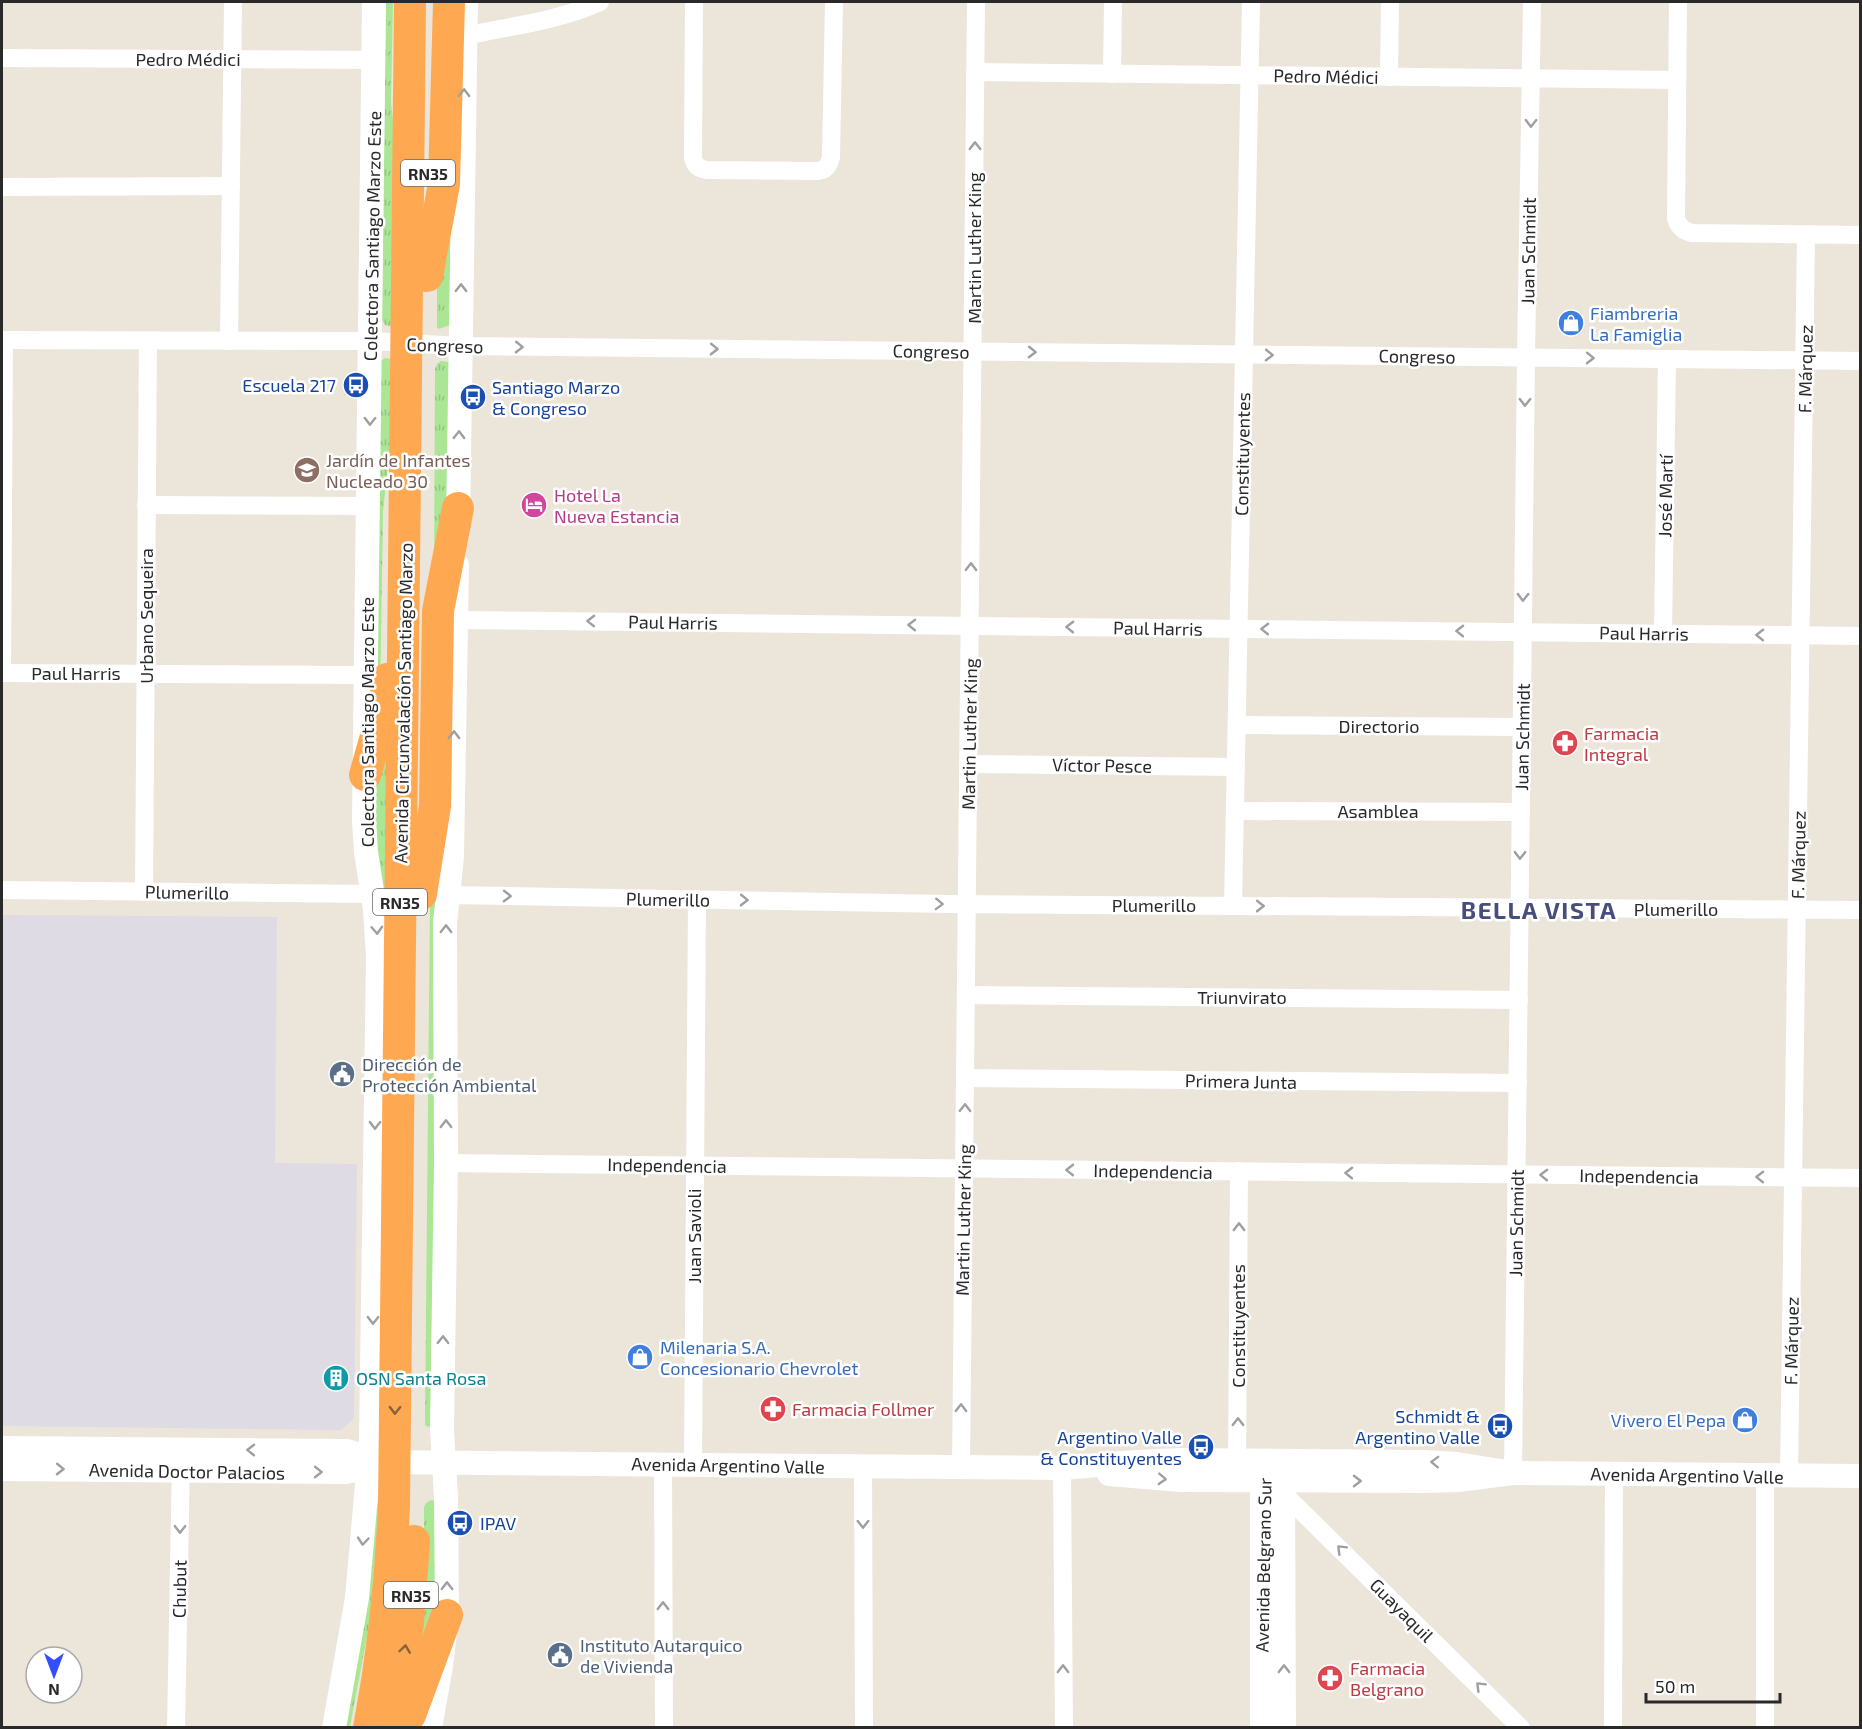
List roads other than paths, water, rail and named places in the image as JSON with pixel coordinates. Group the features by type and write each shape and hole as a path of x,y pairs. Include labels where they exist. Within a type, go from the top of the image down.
{"highway":[{"path":"398,2 398,114 408,172"},
{"name":"Avenida Circunvalación Santiago Marzo","path":"369,1728 386,1622 393,1531 406,1461 434,895 416,344 408,172 410,2"},
{"name":"Avenida Circunvalación Santiago Marzo","path":"392,1728 411,1594 406,1461 405,428 427,276 430,2"},
{"path":"427,276 444,183 449,2"},
{"path":"365,775 386,694 389,513 405,428"},
{"path":"434,895 438,610 458,508"},
{"path":"356,1728 393,1531"},
{"path":"406,1728 416,1694 447,1615"}],"street":[{"path":"229,341 233,2"},
{"name":"Colectora Santiago Marzo Este","path":"374,2 365,775 365,842 373,894 378,957 371,1429 406,1461 447,1516 447,1615 430,1728"},
{"name":"Colectora Santiago Marzo Este","path":"334,1728 357,1598 406,1461 442,1430 446,1163 446,923 434,895 452,856 466,2"},
{"path":"465,36 556,17 600,2"},
{"path":"694,2 693,158 696,166 702,169 718,170 819,171 826,167 831,158 834,2"},
{"name":"Martin Luther King","path":"960,1467 976,2"},
{"path":"1112,74 1113,2"},
{"name":"Constituyentes","path":"1233,906 1251,2"},
{"path":"1389,77 1390,2"},
{"name":"Juan Schmidt","path":"1514,1473 1532,2"},
{"path":"1678,2 1676,218 1681,228 1692,233 1860,235"},
{"name":"Pedro Médici","path":"2,58 374,60"},
{"name":"Pedro Médici","path":"975,72 1677,80"},
{"path":"2,187 231,186"},
{"name":"F. Márquez","path":"1789,1476 1806,234"},
{"path":"2,673 3,340"},
{"name":"Congreso","path":"3,340 371,341 460,346 1860,361"},
{"name":"Urbano Sequeira","path":"144,892 148,340"},
{"name":"José Martí","path":"1663,634 1667,358"},
{"path":"146,505 369,506"},
{"name":"Paul Harris","path":"456,620 1860,636"},
{"name":"Paul Harris","path":"2,673 366,675"},
{"name":"Directorio","path":"1237,725 1522,727"},
{"name":"Víctor Pesce","path":"969,764 1236,767"},
{"name":"Asamblea","path":"1235,811 1521,812"},
{"name":"Plumerillo","path":"2,890 373,894"},
{"name":"Plumerillo","path":"434,895 967,904 1860,910"},
{"name":"Juan Savioli","path":"693,1464 697,899"},
{"name":"Triunvirato","path":"966,995 1519,1000"},
{"name":"Primera Junta","path":"965,1078 1518,1083"},
{"name":"Independencia","path":"446,1163 1860,1178"},
{"name":"Constituyentes","path":"1237,1470 1239,1172"},
{"name":"Avenida Doctor Palacios","path":"2,1448 346,1472 406,1461"},
{"name":"Avenida Doctor Palacios","path":"2,1469 181,1460"},
{"name":"Chubut","path":"176,1728 181,1460"},
{"name":"Avenida Argentino Valle","path":"406,1461 1062,1468 1151,1479 1237,1470 1275,1479 1435,1481 1514,1473 1860,1476"},
{"path":"663,1464 664,1728"},
{"path":"863,1466 864,1728"},
{"path":"1062,1468 1064,1728"},
{"path":"1613,1728 1614,1474"},
{"path":"1765,1475 1765,1728"},
{"name":"Avenida Belgrano Sur","path":"1262,1728 1275,1479"},
{"name":"Avenida Belgrano Sur","path":"1275,1479 1284,1728"},
{"name":"Guayaquil","path":"1275,1479 1521,1728"}],"place":[{"name":"Fiambreria La Famiglia","path":"1571,323"},
{"name":"Escuela 217","path":"356,385"},
{"name":"Santiago Marzo & Congreso","path":"473,397"},
{"name":"Jardín de Infantes Nucleado 30","path":"307,470"},
{"name":"Hotel La Nueva Estancia","path":"534,505"},
{"name":"Farmacia Integral","path":"1565,743"},
{"name":"Dirección de Protección Ambiental","path":"342,1074"},
{"name":"Milenaria S.A. Concesionario Chevrolet","path":"640,1357"},
{"name":"OSN Santa Rosa","path":"336,1378"},
{"name":"Farmacia Follmer","path":"773,1409"},
{"name":"Vivero El Pepa","path":"1745,1420"},
{"name":"Schmidt & Argentino Valle","path":"1500,1426"},
{"name":"Argentino Valle & Constituyentes","path":"1201,1447"},
{"name":"IPAV","path":"460,1523"},
{"name":"Instituto Autarquico de Vivienda","path":"560,1655"},
{"name":"Farmacia Belgrano","path":"1330,1678"}],"district":[{"name":"BELLA VISTA","path":"1539,909"}]}
